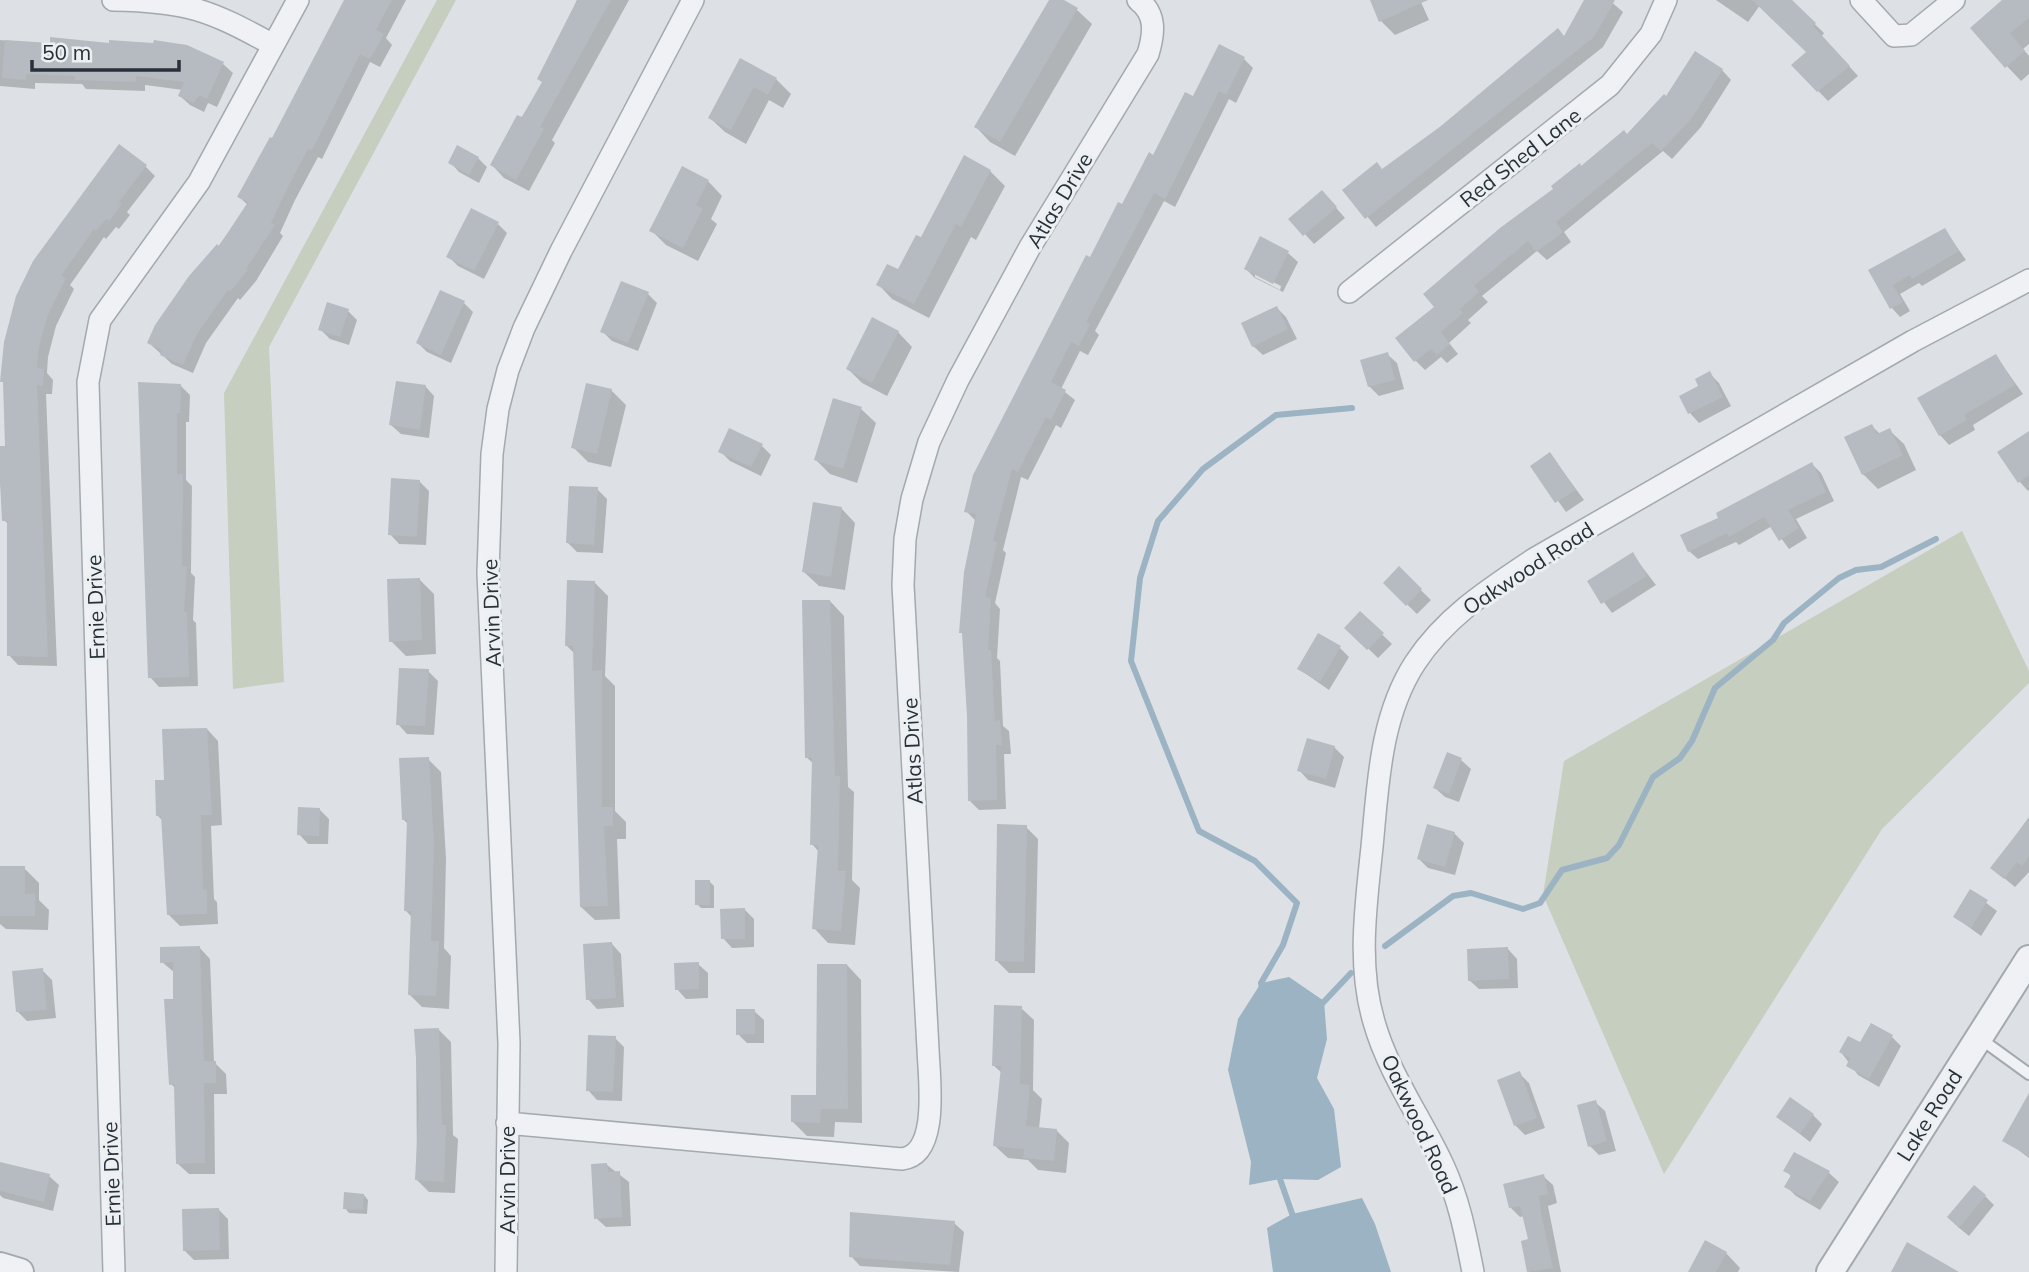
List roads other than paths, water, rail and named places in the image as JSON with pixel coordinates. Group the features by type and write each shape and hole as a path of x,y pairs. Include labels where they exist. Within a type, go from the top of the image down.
{"street":[{"path":"113,0 154,1 191,6 219,15 273,46"},
{"name":"Ernie Drive","path":"114,1272 88,382 100,320 199,182 298,0"},
{"name":"Arvin Drive","path":"506,1272 509,1043 488,573 492,454 498,409 508,370 524,328 561,251 693,0"},
{"name":"Atlas Drive","path":"508,1122 902,1159 911,1158 920,1151 928,1125 928,1049 903,584 905,539 912,499 926,450 958,380 1030,247 1148,54 1153,37 1153,21 1138,0"},
{"name":"Red Shed Lane","path":"1349,292 1610,85 1651,34 1666,0"},
{"path":"1861,0 1894,36 1911,35 1954,0"},
{"name":"Oakwood Road","path":"1473,1272 1455,1193 1379,1037 1368,1000 1365,974 1365,917 1381,761 1392,711 1413,666 1447,623 1477,597 1534,559 1902,347 2029,280"},
{"name":"Lake Road","path":"1830,1272 2029,959"},
{"path":"0,1266 20,1272"}],"lane":[{"path":"1978,1037 2029,1074"}],"water":[{"path":"1289,977 1324,1001 1327,1039 1317,1078 1334,1109 1341,1167 1318,1180 1280,1179 1249,1185 1251,1162 1228,1070 1238,1019 1261,983"},
{"path":"1362,1198 1375,1224 1391,1272 1273,1272 1267,1228 1292,1214"}],"waterway":[{"path":"1262,989 1261,983 1283,945 1297,903 1255,861 1199,831 1131,661 1140,578 1158,521 1203,469 1276,415 1352,408"},
{"path":"1385,946 1453,896 1471,893 1523,909 1540,903 1562,870 1607,858 1619,845 1653,777 1680,758 1692,741 1715,688 1773,640 1784,623 1839,578 1856,570 1881,567 1936,539"},
{"path":"1319,1007 1351,973"},
{"path":"1282,1172 1280,1179 1295,1222"}]}
